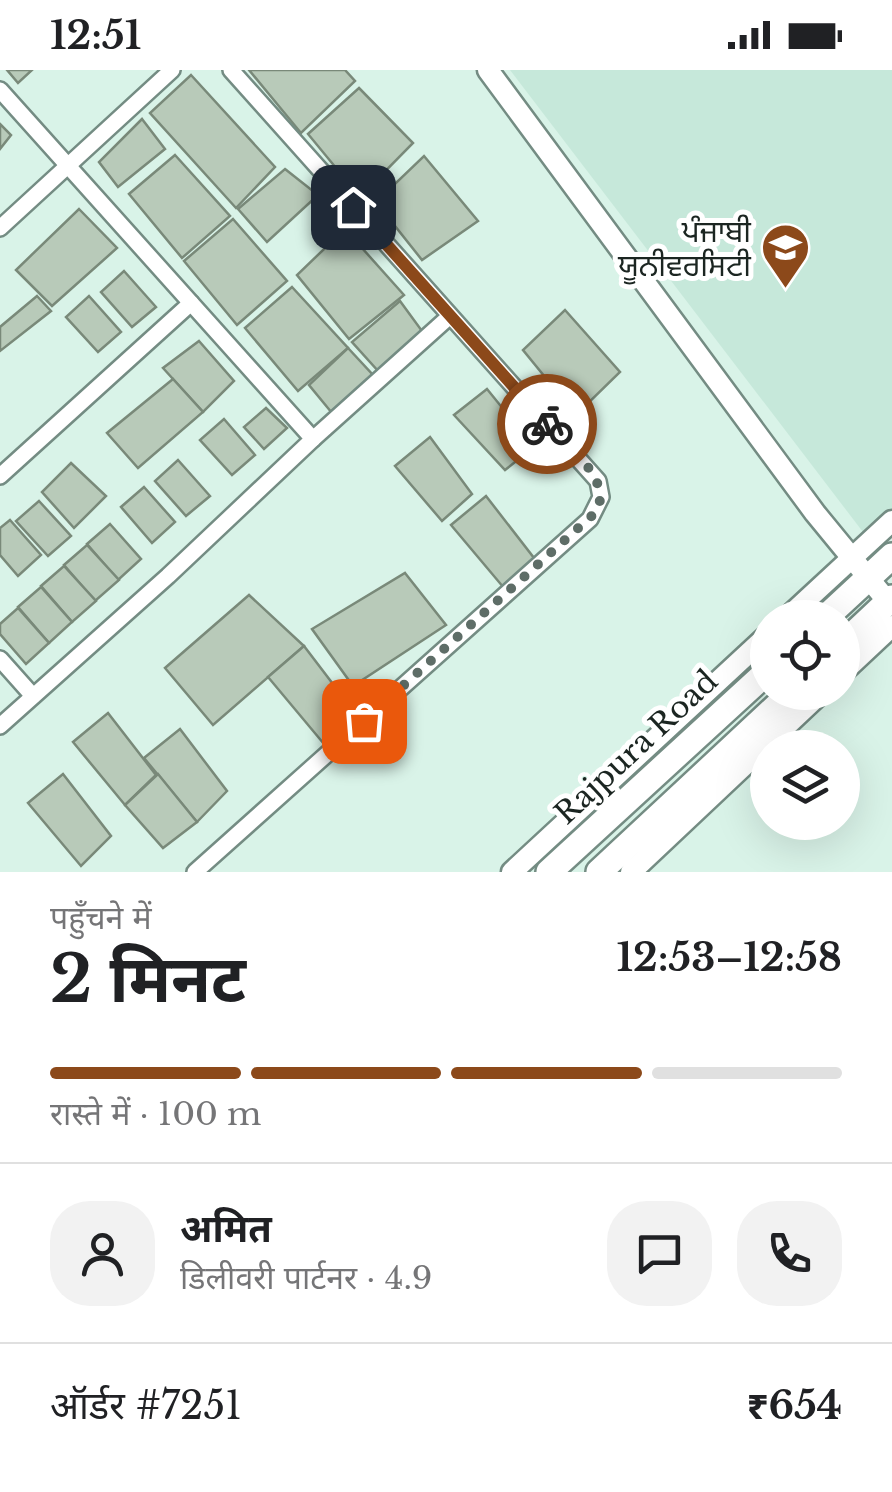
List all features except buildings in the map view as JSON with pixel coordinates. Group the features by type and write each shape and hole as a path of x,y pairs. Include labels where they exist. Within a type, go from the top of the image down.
{"highway":[{"path":"838,600 860,568 892,556"},
{"path":"860,632 891,609"},
{"name":"Rajpura Road","path":"549,872 750,688"},
{"path":"600,872 773,710"}],"street":[{"path":"0,228 172,70"},
{"path":"195,872 590,519 600,505 598,481 231,70"},
{"path":"488,70 815,514 891,609 860,649"},
{"path":"0,90 313,438"},
{"path":"0,476 191,303"},
{"path":"0,726 450,316"},
{"path":"813,600 860,568 892,521"},
{"path":"512,872 750,652"},
{"path":"0,658 34,696"},
{"path":"631,872 803,710"}],"shaded area":[{"name":"ਪੰਜਾਬੀ ਯੂਨੀਵਰਸਿਟੀ","path":"510,70 892,70 892,513 866,536"}],"way so far":[{"path":"364,721 596,512 602,497 598,481 547,424"}],"place":[{"name":"ਪੰਜਾਬੀ ਯੂਨੀਵਰਸਿਟੀ","path":"786,290"}],"route":[{"path":"353,207 547,424"}]}
